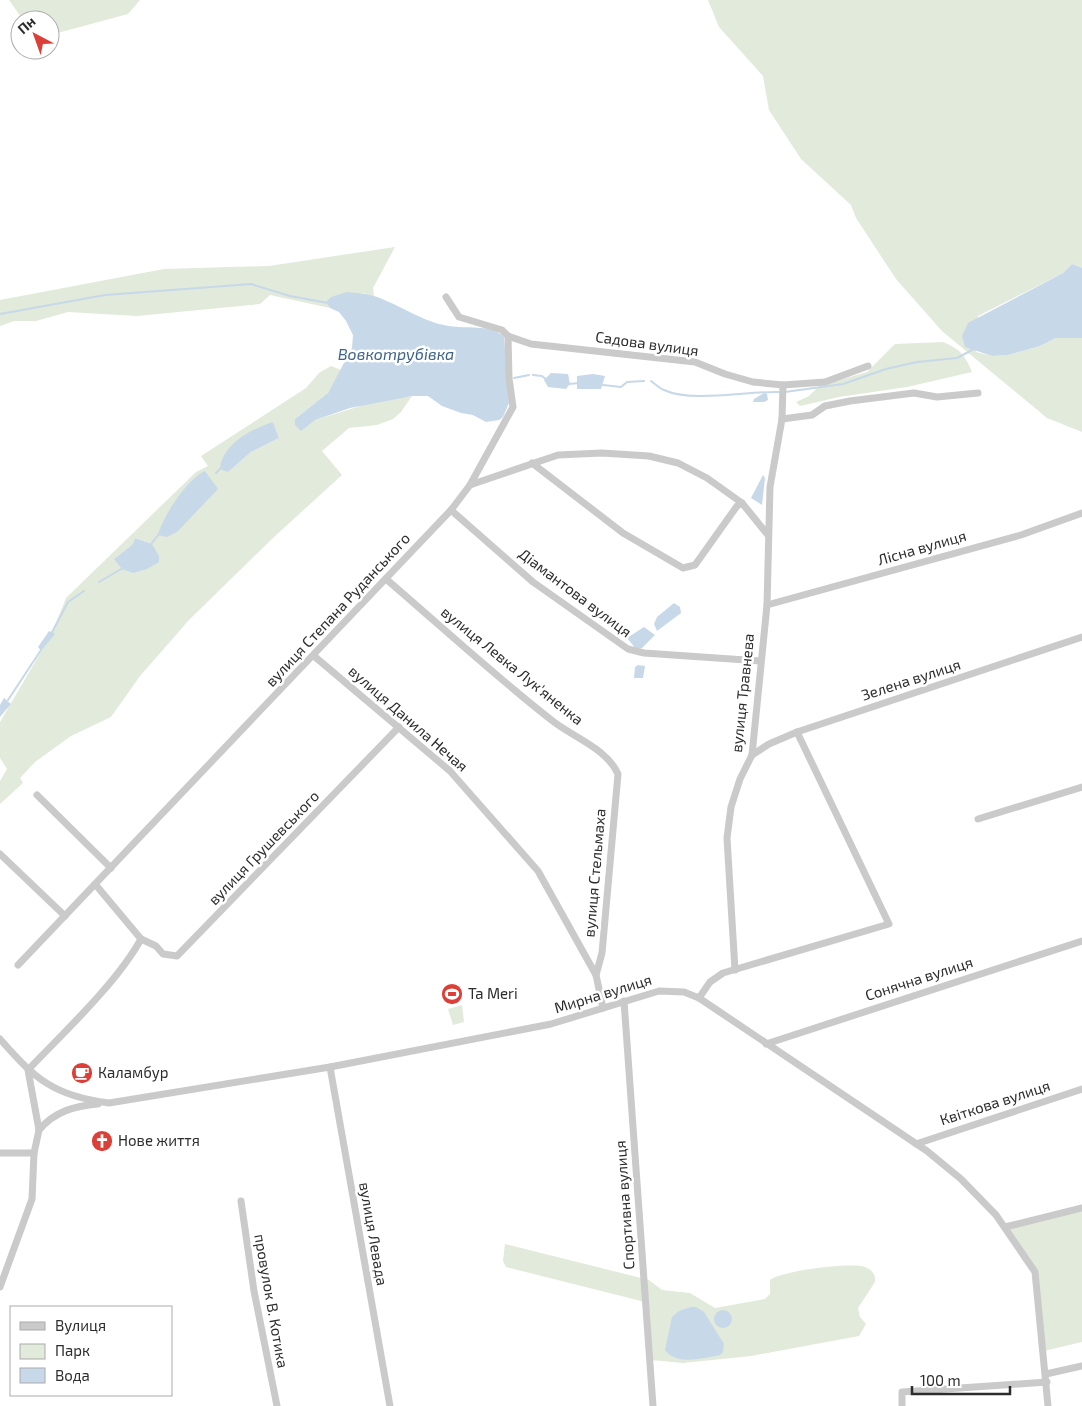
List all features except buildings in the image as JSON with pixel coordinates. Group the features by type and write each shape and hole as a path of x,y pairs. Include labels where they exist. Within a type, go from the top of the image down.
{"street":[{"name":"Садова вулиця","path":"446,297 459,317 502,330 508,336 531,344 695,362 724,374 753,382 783,385 825,382 868,366"},
{"name":"вулиця Степана Руданського","path":"18,965 451,510 470,485 513,407 509,378 508,336"},
{"name":"вулиця Травнева","path":"735,970 728,838 731,807 740,779 752,755 767,605 770,488 782,419 783,385"},
{"path":"782,419 812,414 825,406 850,401 914,393 937,397 978,393"},
{"path":"470,485 558,455 602,453 649,456 678,463 707,478 742,503 768,535"},
{"path":"532,463 624,533 683,568 695,565 737,506 742,503"},
{"name":"Діамантова вулиця","path":"451,510 533,582 628,649 644,653 760,661"},
{"name":"Лісна вулиця","path":"767,605 1021,535 1082,514"},
{"name":"вулиця Левка Лук'яненка","path":"386,579 555,723 604,755 614,764 618,774"},
{"name":"Зелена вулиця","path":"752,755 769,744 797,732 1082,637"},
{"name":"вулиця Данила Нечая","path":"314,656 450,771 538,871 596,975 603,1008"},
{"name":"вулиця Грушевського","path":"95,884 141,940 156,946 163,954 177,956 399,727"},
{"path":"698,998 716,977 889,924 797,732"},
{"name":"вулиця Стельмаха","path":"596,975 602,952 618,774"},
{"path":"978,819 1082,787"},
{"path":"37,794 111,868"},
{"path":"0,854 65,916"},
{"path":"0,1287 32,1199 34,1153 39,1130 28,1070 98,995 134,953 141,940"},
{"name":"Сонячна вулиця","path":"766,1044 1082,941"},
{"name":"Мирна вулиця","path":"0,1039 28,1070 41,1080 63,1091 87,1099 109,1103 330,1067 551,1024 665,990 684,992 698,998 916,1144 970,1187 1005,1227 1035,1272 1048,1406"},
{"name":"Спортивна вулиця","path":"624,1001 653,1406"},
{"name":"вулиця Левада","path":"330,1067 390,1406"},
{"name":"Квіткова вулиця","path":"916,1144 1082,1089"},
{"path":"39,1130 50,1119 65,1110 79,1106 109,1103"},
{"path":"0,1153 34,1153"},
{"name":"провулок В. Котика","path":"241,1201 254,1291 277,1406"},
{"path":"1005,1227 1082,1208"},
{"path":"902,1406 902,1392 1046,1378 1082,1366"}],"green space":[{"path":"9,0 140,0 128,14 60,32 60,10 16,10"},
{"path":"708,0 1082,0 1082,268 1072,264 1063,273 978,316 976,352 992,356 1008,355 1040,346 1056,338 1082,338 1082,432 1047,418 942,331 896,279 856,218 851,205 801,159 769,110 763,76 719,27"},
{"path":"395,247 373,288 374,296 363,293 327,302 330,308 270,295 260,304 137,316 68,312 36,321 14,321 0,326 0,300 164,269 269,266"},
{"path":"943,342 961,353 972,372 907,387 839,397 800,406 796,402 809,396 819,386 867,372 895,344"},
{"path":"331,366 341,370 328,393 295,419 315,420 370,403 412,396 401,412 393,419 377,425 349,428 322,451 342,475 274,537 189,620 140,676 111,717 71,736 35,762 20,778 23,783 0,804 0,781 7,769 0,758 0,722 52,633 66,598 196,472 208,466 201,456 306,388 319,373","holes":["273,422 279,438 251,452 228,472","205,471 217,489 188,520","135,538 152,544 114,559 133,544"]},
{"path":"462,1005 464,1022 453,1025 448,1009"},
{"path":"1082,1210 1082,1342 1044,1351 1036,1279 1005,1227"},
{"path":"505,1244 649,1280 662,1290 690,1293 715,1308 765,1299 770,1294 770,1280 787,1273 832,1267 858,1266 872,1271 875,1282 858,1308 860,1317 866,1324 859,1336 751,1356 683,1363 651,1360 645,1302 506,1267 503,1261"}],"water":[{"path":"1072,264 1082,268 1082,338 1056,338 1040,346 1008,355 992,356 965,347 962,336 968,323 1063,273"},
{"name":"Вовкотрубівка","path":"347,292 374,296 439,324 484,328 504,336 509,403 503,417 499,420 486,422 473,415 442,406 428,396 412,396 350,408 315,420 301,431 295,425 295,419 328,393 352,348 353,335 346,321 339,312 330,308 326,302 331,297"},
{"path":"551,373 568,374 570,384 566,389 548,387 544,380"},
{"path":"593,374 605,376 601,389 577,389 577,376"},
{"path":"764,393 767,394 768,400 753,402 754,399"},
{"path":"273,422 279,438 251,452 228,472 220,469 226,452 232,445 248,433"},
{"path":"205,471 218,489 177,532 167,537 158,535 165,518 177,499 198,475"},
{"path":"763,475 765,478 762,505 751,498"},
{"path":"135,538 152,544 159,556 159,562 147,569 133,573 122,569 114,559 133,544"},
{"path":"674,603 680,607 681,613 657,631 654,624 657,617"},
{"path":"644,627 655,635 642,648 636,649 627,638"},
{"path":"49,631 55,634 41,651 38,647"},
{"path":"638,665 645,666 643,678 634,678 635,667"},
{"path":"4,698 11,704 0,717 0,705"},
{"name":"Ta Meri","path":"456,984 461,1000 449,1004 444,987"},
{"path":"696,1307 704,1312 724,1344 723,1352 720,1355 690,1360 676,1358 665,1350 672,1317 679,1311"},
{"path":"723,1310 729,1313 732,1319 729,1325 723,1328 717,1325 714,1319 717,1313"}],"waterway":[{"path":"0,314 105,295 251,284 290,296 328,303"},
{"path":"785,392 843,384 886,369 917,362 957,358 974,349"},
{"path":"514,378 529,375"},
{"path":"533,375 542,376 547,380"},
{"path":"603,385 621,387 627,382 644,381"},
{"path":"651,381 664,390 689,396 779,392"},
{"path":"569,384 579,383"},
{"path":"216,473 221,468"},
{"path":"151,544 159,534"},
{"path":"99,582 123,568"},
{"path":"51,634 68,602 84,591"},
{"path":"8,700 41,650"}],"place":[{"name":"Ta Meri","path":"452,994"},
{"name":"Каламбур","path":"82,1073"},
{"name":"Нове життя","path":"102,1141"}]}
